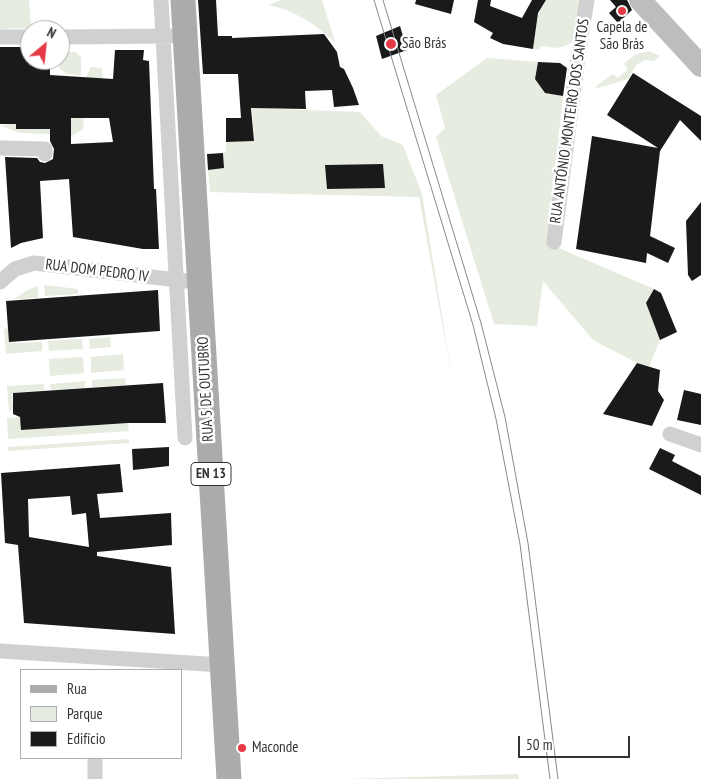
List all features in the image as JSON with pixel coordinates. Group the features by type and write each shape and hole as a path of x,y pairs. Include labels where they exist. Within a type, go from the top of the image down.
{"main road":[{"name":"RUA 5 DE OUTUBRO","path":"183,0 174,36 188,281 222,665 229,779"}],"street":[{"name":"RUA 5 DE OUTUBRO","path":"161,0 174,36"},
{"name":"RUA ANTÓNIO MONTEIRO DOS SANTOS","path":"554,242 587,0"},
{"path":"646,2 701,66"},
{"path":"70,37 174,36"},
{"path":"0,37 20,37"},
{"path":"0,148 45,149 45,154"},
{"name":"RUA DOM PEDRO IV","path":"0,282 15,269 34,263 188,281"},
{"name":"RUA 5 DE OUTUBRO","path":"185,438 188,281"},
{"path":"670,434 701,445"},
{"path":"0,642 0,650 100,664 222,665"},
{"path":"94,779 95,759"}],"green space":[{"path":"0,0 29,0 30,20 20,20 20,28 0,29"},
{"path":"281,0 322,0 335,42 310,22 287,10 269,5"},
{"path":"546,0 583,0 572,42 556,48 541,46 540,50 533,49 538,14"},
{"path":"649,51 660,56 654,61 645,60 636,65 628,79 595,89 596,86 613,74 618,78 628,69 624,64 634,55"},
{"path":"70,52 75,52 81,57 81,75 67,74 62,70 70,70"},
{"path":"487,58 538,62 535,79 545,93 563,96 547,243 654,289 646,303 660,340 649,367 637,363 593,340 543,281 537,326 494,324 436,137 445,128 436,95"},
{"path":"91,67 102,68 103,79 86,78"},
{"path":"252,108 360,112 381,136 403,145 422,194 452,377 419,197 210,192 208,170 224,168 223,153 226,152 226,142 254,141","holes":["383,164 384,188 327,189 326,165"]},
{"path":"71,118 84,118 83,129 74,135 20,133 0,125 16,124 16,129 71,129"},
{"path":"44,285 78,289 78,294 45,296"},
{"path":"38,286 38,298 14,299 28,290"},
{"path":"9,328 11,343 42,342 42,351 6,354 4,329"},
{"path":"110,337 111,347 90,349 89,339"},
{"path":"82,339 83,349 49,351 48,341"},
{"path":"123,354 124,370 91,373 91,357"},
{"path":"83,357 84,373 50,376 49,359"},
{"path":"125,378 126,385 92,387 92,380"},
{"path":"85,381 85,388 51,390 50,384"},
{"path":"44,384 44,390 12,393 13,410 9,411 7,386"},
{"path":"20,417 22,430 128,423 129,431 8,439 7,418"},
{"path":"129,439 129,443 8,451 8,447"},
{"path":"518,774 519,779 345,779"}],"building":[{"path":"198,0 216,0 218,36 232,36 232,38 324,34 337,52 340,67 344,69 359,105 334,107 332,90 305,91 306,109 251,108 254,141 226,142 226,118 241,118 238,74 203,74"},
{"path":"416,0 454,0 451,14 415,4"},
{"path":"478,0 491,0 490,6 522,18 532,0 546,0 538,13 533,49 503,44 490,38 493,33 474,22"},
{"name":"Capela de São Brás","path":"610,0 627,0 632,10 618,23 609,13 616,7"},
{"path":"400,26 407,50 382,59 376,36"},
{"path":"0,47 20,47 20,70 50,70 50,75 113,79 115,50 144,50 143,60 149,61 154,189 156,189 159,249 143,249 73,237 69,179 40,181 43,238 21,243 11,248 5,157 37,158 40,162 45,163 53,159 54,149 50,141 50,129 16,129 16,124 0,124","holes":["71,118 109,118 113,142 71,144"]},
{"path":"538,62 560,63 567,68 563,96 545,93 535,79"},
{"path":"633,73 701,116 701,141 680,120 660,151 650,236 675,248 668,263 647,253 646,263 576,249 592,136 658,148 607,115"},
{"path":"223,153 224,168 208,170 207,154"},
{"path":"383,164 385,188 327,189 325,165"},
{"path":"701,202 701,275 692,281 688,275 686,221"},
{"path":"654,289 661,293 677,332 660,340 646,303"},
{"path":"158,290 160,331 9,342 6,301"},
{"path":"637,363 660,370 658,391 664,400 652,426 603,414"},
{"path":"163,383 166,423 128,423 21,430 20,417 13,414 13,393"},
{"path":"684,390 701,394 701,425 677,420"},
{"path":"169,447 169,466 133,470 132,449"},
{"path":"660,448 675,455 672,461 701,476 701,495 649,469"},
{"path":"120,464 123,492 97,494 100,518 171,513 172,545 97,552 97,556 171,567 175,634 24,623 18,545 5,543 1,473","holes":["70,496 72,515 86,513 89,547 29,537 28,499"]}],"tram line":[{"path":"374,0 473,325 496,419 520,544 550,779"},
{"path":"383,0 481,323 505,417 528,543 558,779"}],"place":[{"name":"Capela de São Brás","path":"622,11"},
{"name":"São Brás","path":"391,44"},
{"name":"Maconde","path":"242,748"}]}
